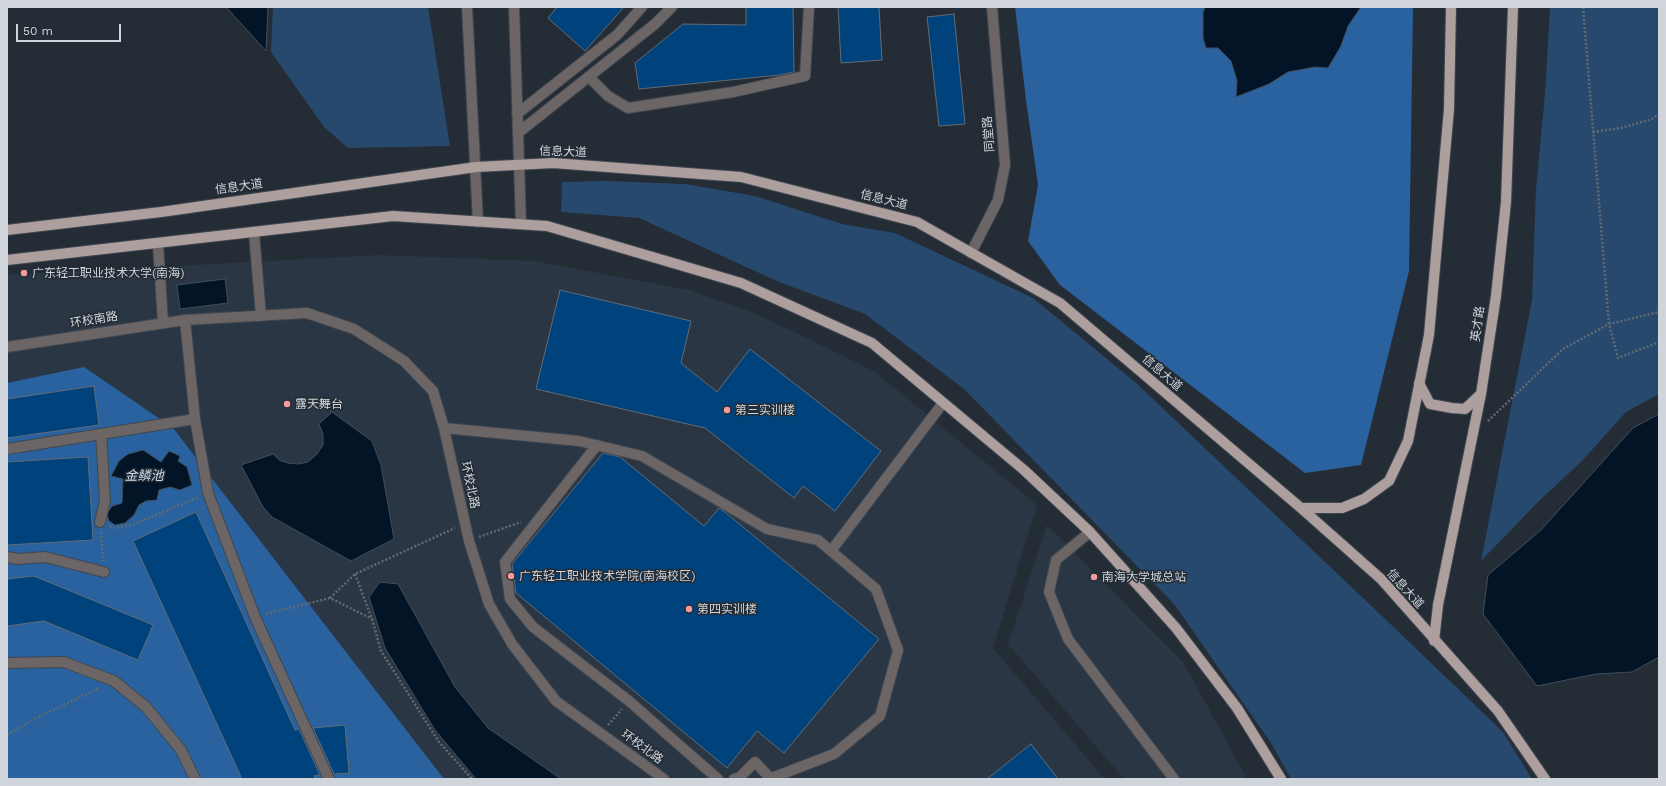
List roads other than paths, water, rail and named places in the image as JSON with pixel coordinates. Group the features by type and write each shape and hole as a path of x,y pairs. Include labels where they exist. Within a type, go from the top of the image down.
{"main road":[{"path":"1301,508 1342,508 1364,499 1389,481 1408,441 1429,335 1449,109 1451,7"},
{"name":"英才路","path":"1434,641 1438,606 1481,394 1496,296 1506,202 1513,7"},
{"name":"信息大道","path":"7,230 161,212 476,168 553,163 742,177 917,222 1060,303 1301,508 1380,579 1498,711 1545,779"},
{"path":"7,260 158,244 393,216 547,226 741,283 872,343 1024,470 1090,532 1176,628 1237,708 1281,779"},
{"path":"1419,383 1430,404 1452,408 1464,409 1481,394"}],"street":[{"path":"467,7 478,222"},
{"path":"514,7 521,224"},
{"path":"517,114 617,35 642,7"},
{"path":"518,133 655,24 672,7"},
{"path":"589,77 608,96 628,108 733,92 805,76 809,7"},
{"name":"同堂路","path":"972,253 998,200 1005,165 992,7"},
{"path":"254,233 261,316"},
{"path":"158,244 163,323"},
{"name":"环校北路","path":"185,320 307,313 354,329 404,361 432,391 444,428 469,541 490,604 512,644 556,701 664,779"},
{"path":"185,320 195,419 208,493 255,617 329,779"},
{"name":"环校南路","path":"7,347 185,320"},
{"path":"831,551 943,403"},
{"path":"7,449 195,419"},
{"path":"444,428 579,441 642,456 767,529 818,540 876,589 898,650 880,716 834,754 770,778 755,762 740,777 734,779"},
{"path":"100,522 105,502 101,434"},
{"path":"597,445 505,562 510,599 533,627 629,701 718,779"},
{"path":"1090,532 1056,560 1049,592 1068,639 1174,779"},
{"path":"7,557 18,559 45,557 104,572"},
{"path":"7,663 64,662 114,681 146,707 181,750 195,779"}],"water":[{"path":"226,7 268,7 266,51"},
{"path":"1205,7 1361,7 1348,26 1341,46 1328,68 1315,67 1288,72 1269,84 1236,97 1237,81 1231,61 1218,48 1206,48 1203,38 1203,12"},
{"path":"225,279 228,303 180,309 177,285"},
{"path":"332,412 372,441 381,465 394,539 351,561 272,517 263,507 241,465 273,454 279,460 288,463 298,464 308,462 317,454 323,445 323,434 319,424"},
{"path":"1659,414 1659,657 1632,672 1596,674 1537,686 1483,614 1488,575 1541,530 1633,428"},
{"name":"金鳞池","path":"143,450 161,462 169,451 180,456 178,461 187,467 192,485 180,490 170,487 159,490 157,500 146,501 139,505 134,515 125,523 115,525 109,521 107,514 112,506 122,503 123,479 111,476 119,461 128,454"},
{"path":"380,582 398,584 455,687 488,728 561,779 476,779 435,730 385,648 369,597"}],"place":[{"name":"广东轻工职业技术大学(南海)","path":"24,273"},
{"name":"露天舞台","path":"287,404"},
{"name":"第三实训楼","path":"727,410"},
{"name":"广东轻工职业技术学院(南海校区)","path":"511,576"},
{"name":"南海大学城总站","path":"1094,577"},
{"name":"第四实训楼","path":"689,609"}]}
